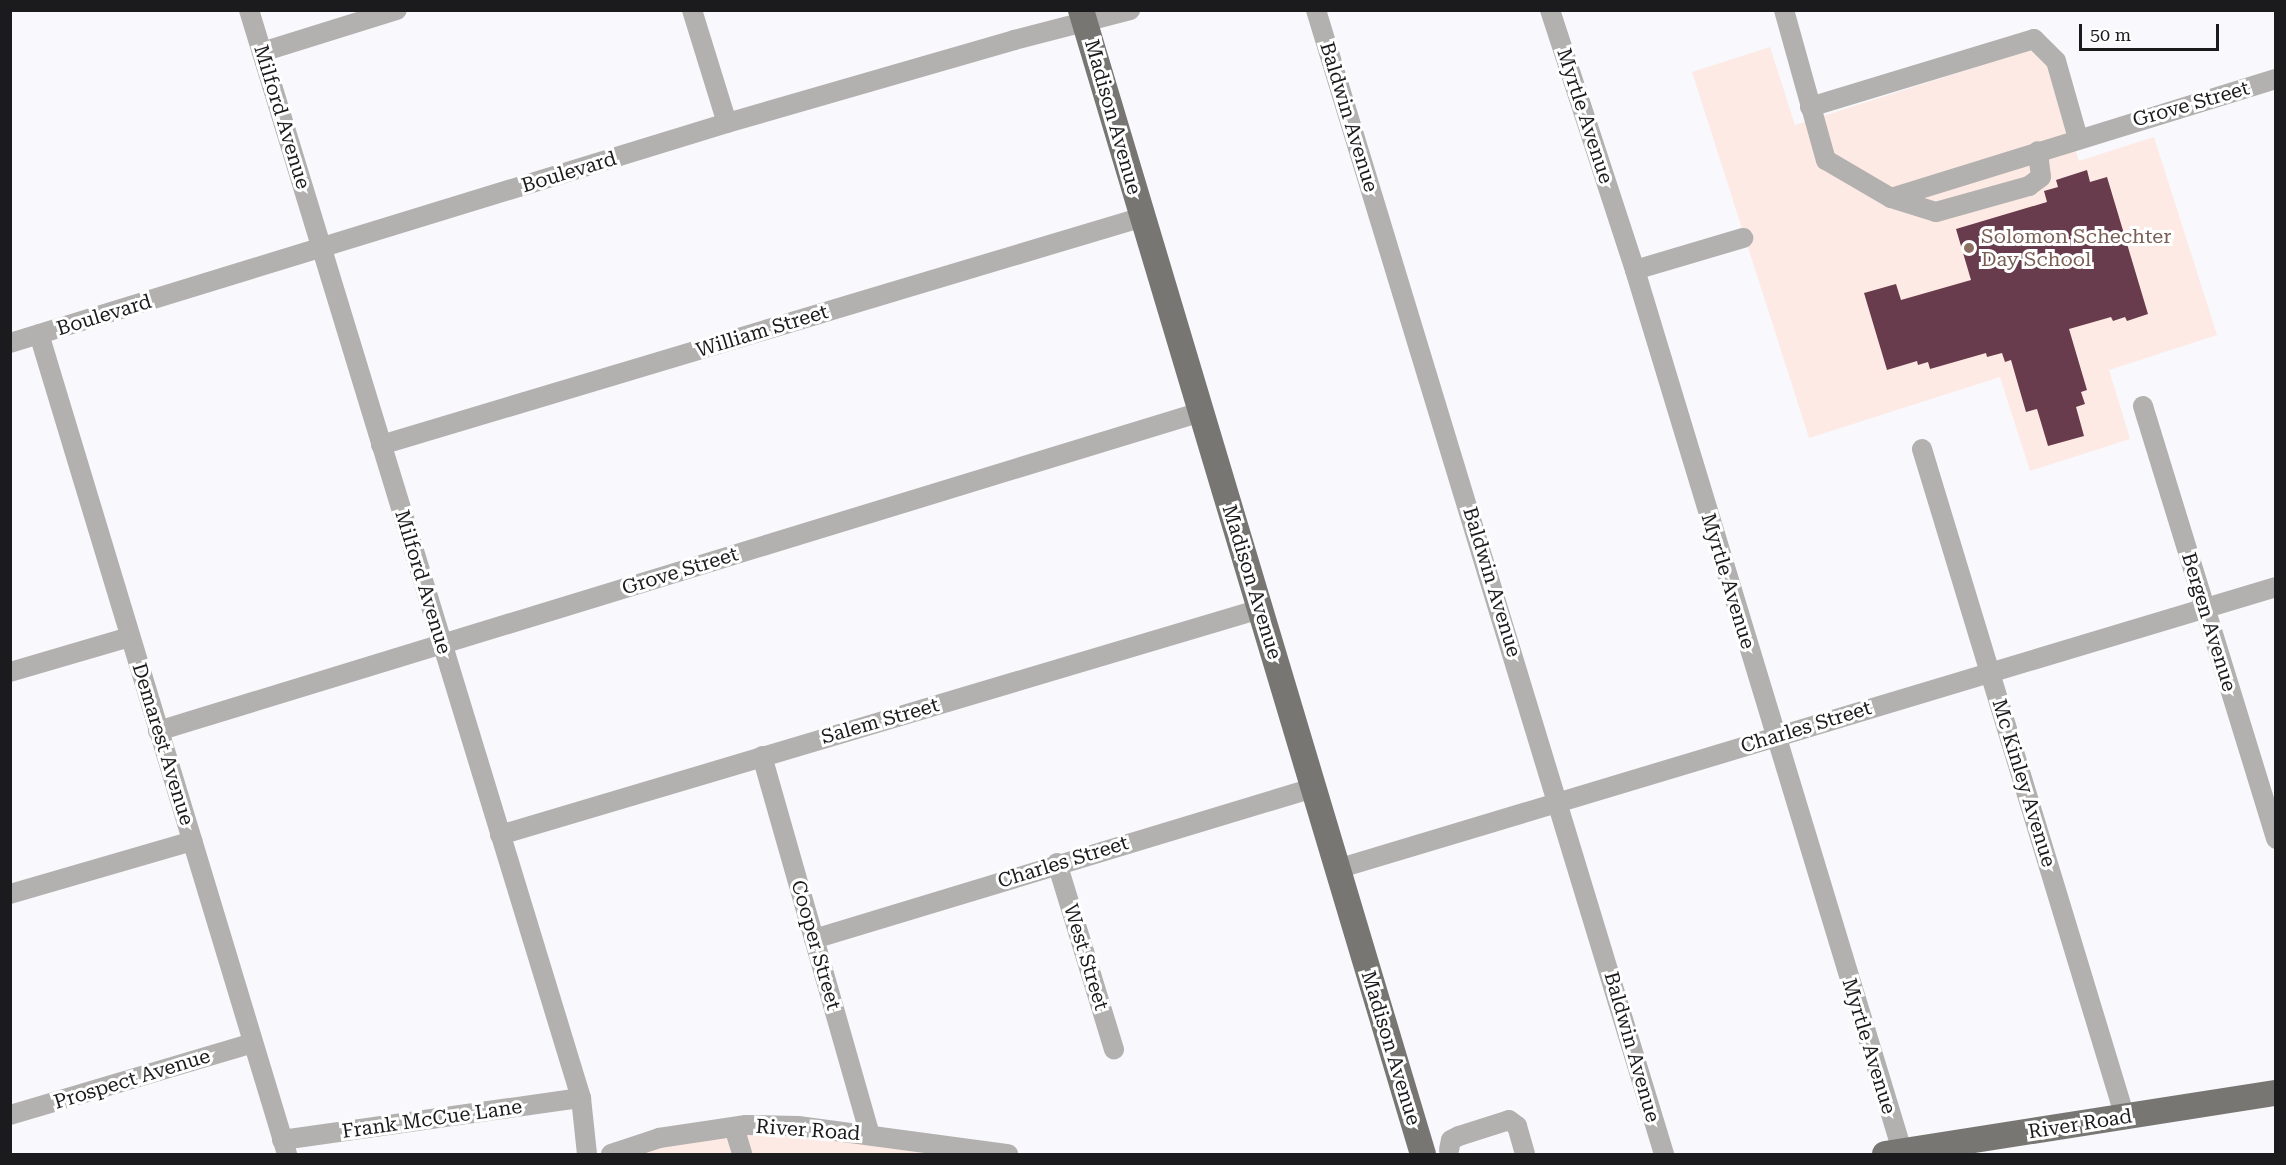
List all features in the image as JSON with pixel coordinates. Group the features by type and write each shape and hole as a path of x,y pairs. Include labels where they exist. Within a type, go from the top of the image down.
{"main road":[{"name":"Madison Avenue","path":"1083,16 1423,1155"},
{"name":"River Road","path":"1896,1154 2276,1093"}],"street":[{"name":"Milford Avenue","path":"249,10 581,1098 587,1155"},
{"path":"262,52 397,10"},
{"path":"692,10 726,123"},
{"name":"Boulevard","path":"10,343 1083,16 1130,10"},
{"name":"Baldwin Avenue","path":"1316,10 1559,800 1664,1155"},
{"name":"Myrtle Avenue","path":"1550,10 1635,270 1896,1154"},
{"path":"1784,10 1807,99 1826,160 1891,198 1936,213 2029,186 2041,177 2038,151"},
{"path":"1807,99 2034,39 2056,61 2078,138"},
{"name":"Grove Street","path":"1891,198 2107,129 2276,79"},
{"name":"William Street","path":"381,445 1143,217"},
{"path":"1635,270 1743,238"},
{"name":"Demarest Avenue","path":"39,334 284,1147"},
{"name":"Bergen Avenue","path":"2143,406 2276,839"},
{"name":"Grove Street","path":"158,731 1201,412"},
{"name":"Mc Kinley Avenue","path":"1922,449 2125,1117"},
{"name":"Charles Street","path":"1337,869 1559,800 2276,587"},
{"name":"Salem Street","path":"500,835 1260,609"},
{"path":"10,672 130,637"},
{"name":"Cooper Street","path":"762,756 870,1134"},
{"name":"Charles Street","path":"814,939 1057,863 1313,788"},
{"path":"10,894 192,841"},
{"name":"West Street","path":"1057,863 1114,1050"},
{"name":"Prospect Avenue","path":"10,1115 253,1043"},
{"name":"Frank McCue Lane","path":"284,1147 581,1098"},
{"path":"1445,1153 1451,1140 1509,1120 1516,1126 1525,1155"},
{"name":"River Road","path":"610,1155 659,1138 734,1127 798,1126 870,1134 1008,1155"},
{"path":"734,1127 742,1155"}],"shaded area":[{"name":"Solomon Schechter Day School","path":"2042,46 2079,161 2154,137 2217,335 2109,370 2130,439 2030,471 2000,377 1809,438 1692,72 1770,47 1795,125"},
{"path":"746,1125 1008,1154 611,1154"}],"building":[{"path":"2087,170 2090,182 2107,177 2148,314 2127,321 2125,317 2113,321 2111,317 2069,329 2087,390 2081,392 2085,404 2076,407 2084,436 2048,446 2037,409 2026,412 2011,360 2005,362 2002,353 1987,357 1986,353 1930,369 1928,362 1918,365 1917,361 1887,370 1864,293 1896,284 1901,300 1971,280 1956,229 2047,202 2044,191 2058,187 2056,180"}],"place":[{"name":"Solomon Schechter Day School","path":"1969,248"}]}
